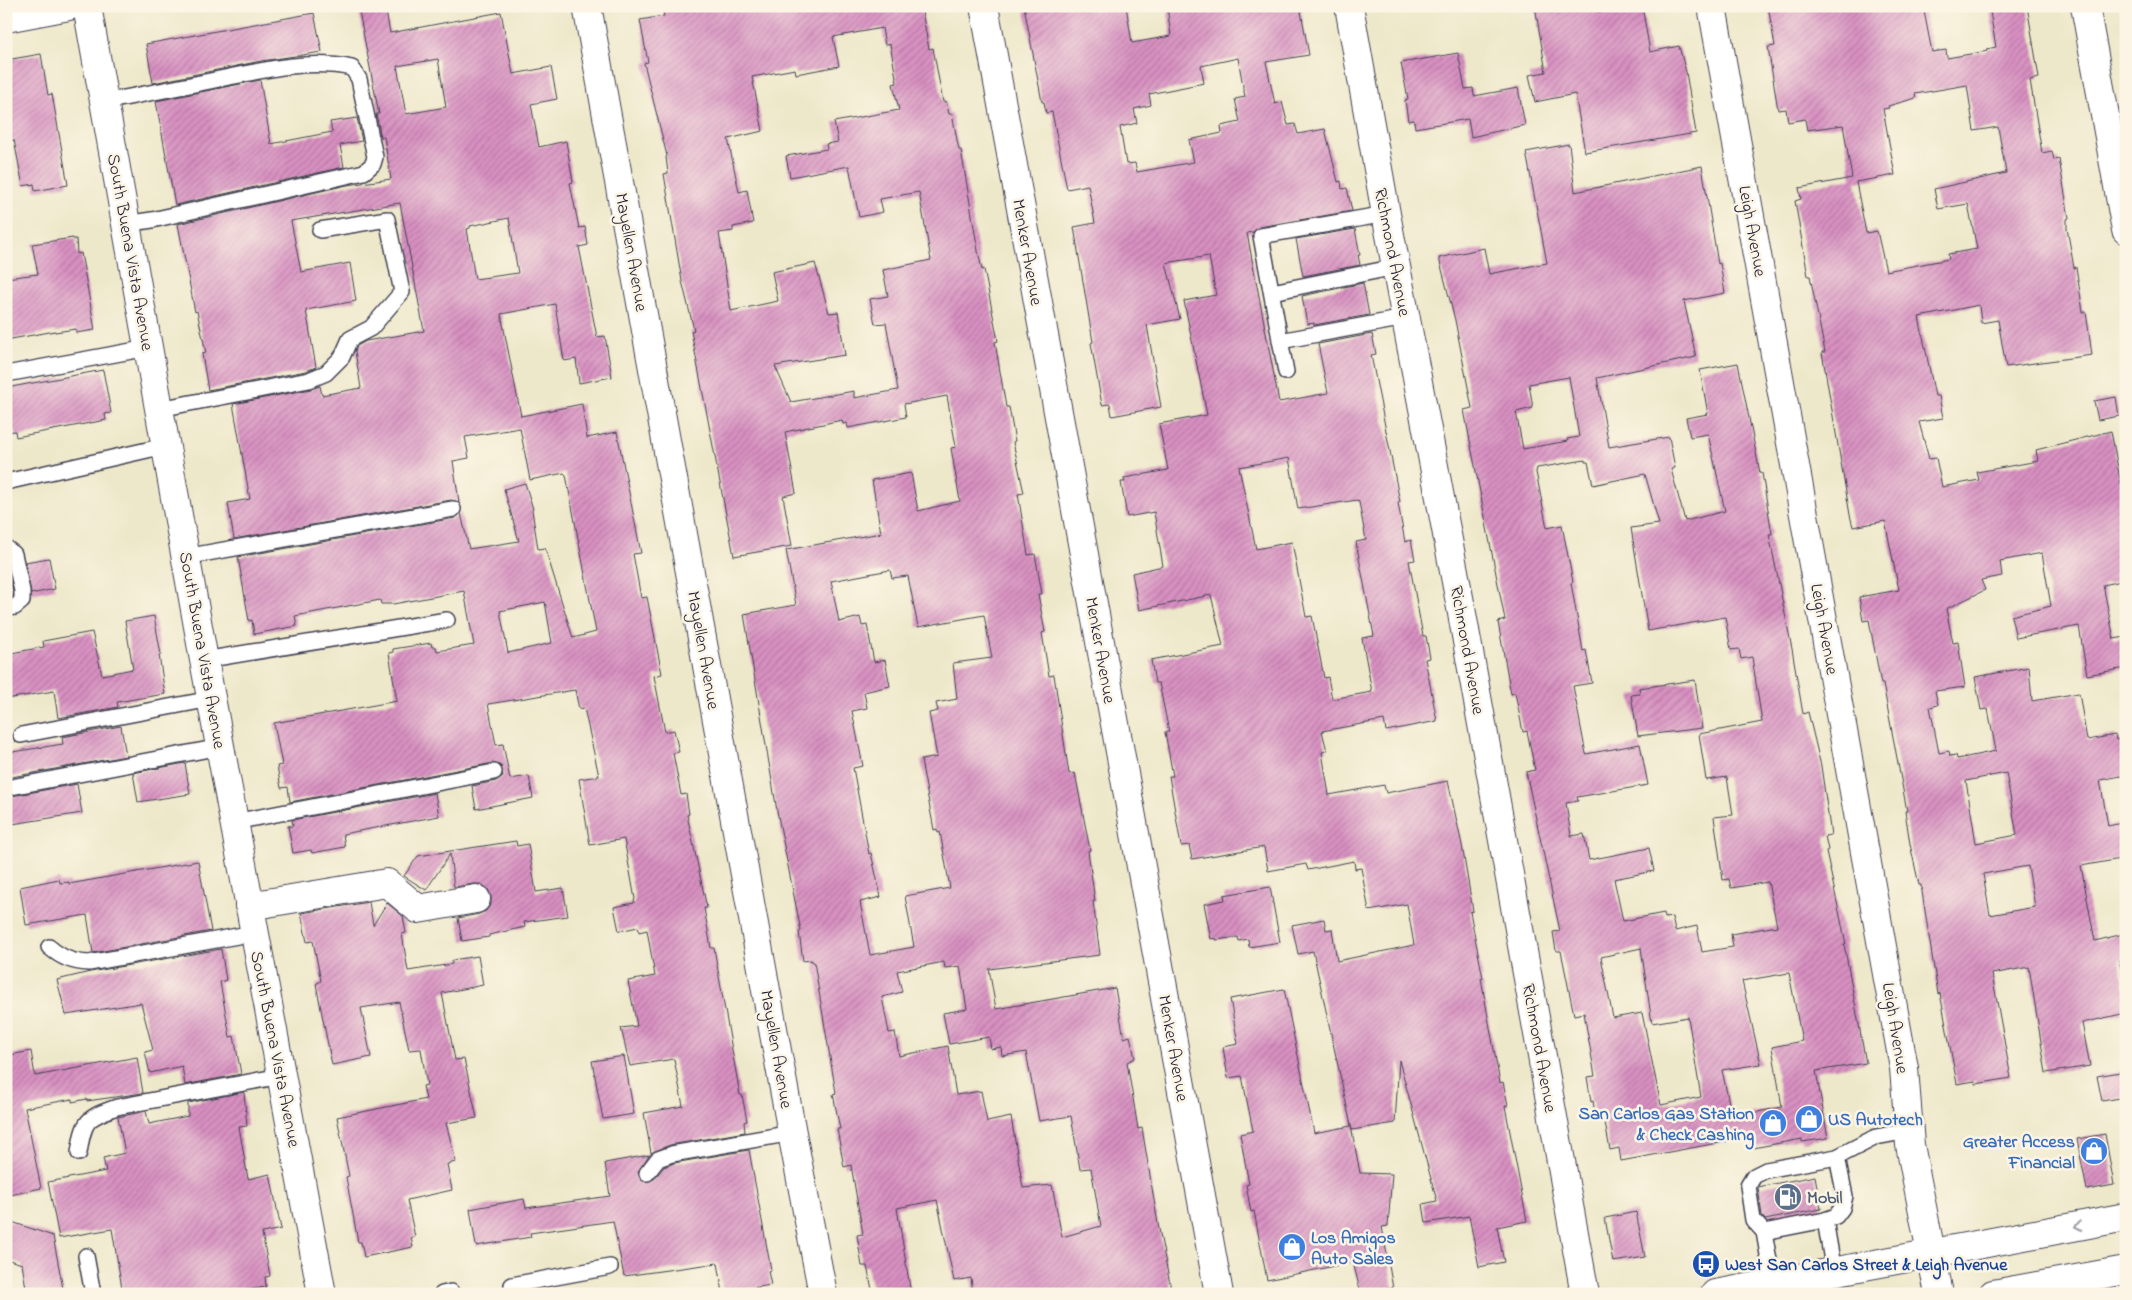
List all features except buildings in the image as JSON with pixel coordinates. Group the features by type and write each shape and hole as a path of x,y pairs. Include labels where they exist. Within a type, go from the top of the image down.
{"street":[{"path":"18,13 69,6"},
{"name":"South Buena Vista Avenue","path":"87,6 185,557 322,1294"},
{"name":"Mayellen Avenue","path":"587,6 823,1294"},
{"name":"Menker Avenue","path":"984,6 1219,1294"},
{"name":"Richmond Avenue","path":"1349,6 1396,268 1461,608 1585,1294"},
{"name":"Leigh Avenue","path":"1712,6 1904,1068 1908,1131 1939,1294"},
{"path":"2085,6 2126,230"},
{"path":"249,906 387,883 418,909 476,899"},
{"path":"1715,1294 2126,1217"},
{"path":"1992,1294 2126,1270"}],"lane":[{"path":"104,102 260,71 303,66 341,66 352,68 359,79 373,141 375,157 373,164 364,172 152,220 125,224"},
{"path":"1286,372 1262,236 1386,214"},
{"path":"159,409 309,380 326,373 342,357 350,339 371,328 384,314 402,292 387,219 320,230"},
{"path":"1272,292 1396,268"},
{"path":"1280,340 1406,318"},
{"path":"6,374 148,348"},
{"path":"6,482 165,446"},
{"path":"185,557 453,509"},
{"path":"6,548 14,554 22,591 22,601 15,606 6,608"},
{"path":"204,660 447,620"},
{"path":"21,734 212,699"},
{"path":"6,788 220,747"},
{"path":"234,822 494,772"},
{"path":"49,947 59,956 73,962 89,964 254,932"},
{"path":"79,1153 82,1132 89,1118 101,1112 117,1107 281,1076"},
{"path":"1773,1283 1764,1232 1754,1220 1748,1186 1754,1176 1766,1170 1837,1157 1876,1137 1908,1131"},
{"path":"646,1174 658,1159 672,1154 792,1133"},
{"path":"1764,1232 1825,1220 1836,1216 1842,1208 1844,1196 1837,1157"},
{"path":"1825,1220 1834,1272"},
{"path":"86,1256 94,1294"},
{"path":"514,1294 512,1285 610,1267"},
{"path":"442,1294 451,1292 452,1294"}],"place":[{"name":"US Autotech","path":"1809,1119"},
{"name":"San Carlos Gas Station & Check Cashing","path":"1773,1123"},
{"name":"Greater Access Financial","path":"2094,1151"},
{"name":"Mobil","path":"1788,1197"},
{"name":"Los Amigos Auto Sales","path":"1292,1247"},
{"name":"West San Carlos Street & Leigh Avenue","path":"1706,1264"}]}
